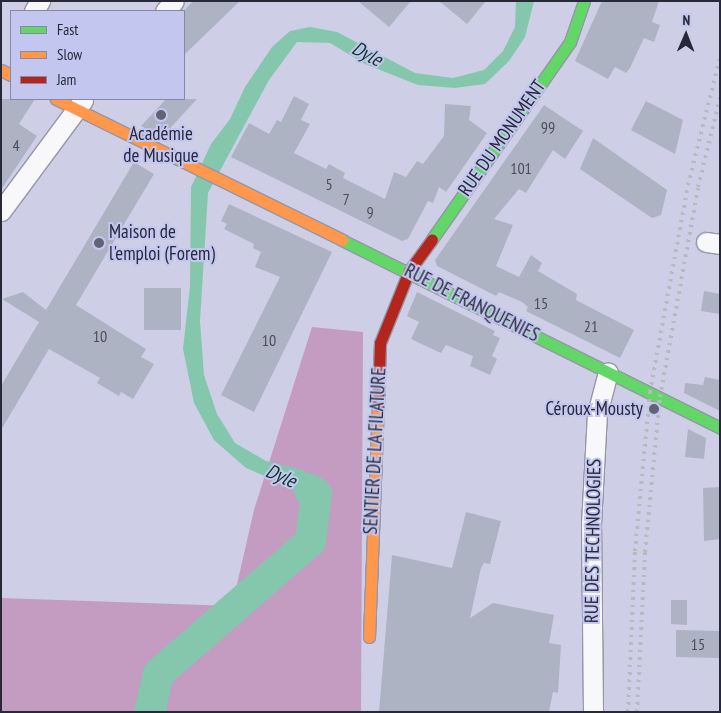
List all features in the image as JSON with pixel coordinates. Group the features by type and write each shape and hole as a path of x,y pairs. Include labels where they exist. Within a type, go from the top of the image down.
{"street":[{"name":"RUE DU MONUMENT","path":"409,271 570,42 584,1"},
{"name":"RUE DE FRANQUENIES","path":"61,100 80,104 190,168 409,271 720,428"},
{"path":"1,212 80,104"},
{"name":"SENTIER DE LA FILATURE","path":"369,637 380,343 409,271"},
{"name":"RUE DES TECHNOLOGIES","path":"592,712 590,524 597,414 608,372"}],"shaded area":[{"path":"312,327 363,332 361,712 1,712 1,598 232,606 254,510"}],"water":[{"path":"516,1 534,1 525,37 509,61 485,84 455,88 418,85 365,64 330,43 297,42 269,80 208,193 200,321 204,375 217,414 235,443 266,461 303,470 328,491 329,522 306,527 310,502 297,490 246,468 214,440 194,403 183,349 190,286 191,187 211,144 230,119 245,87 272,47 290,31 310,27 337,32 415,73 453,78 484,70 503,51 515,27"}],"building":[{"path":"193,1 240,1 185,54 185,10"},
{"path":"358,1 411,1 389,27"},
{"path":"439,1 486,1 467,24"},
{"path":"602,1 659,1 652,22 660,25 654,42 644,38 626,73 615,67 608,79 575,61"},
{"path":"294,96 309,104 301,120 310,124 294,153 326,169 329,164 345,173 343,178 385,199 394,172 406,177 417,161 423,164 444,136 445,104 471,106 469,120 487,133 446,192 439,187 433,203 428,201 408,239 402,241 231,157 249,123 269,134 277,120 281,122"},
{"path":"1,99 34,100 19,124 37,136 1,190"},
{"name":"Académie de Musique","path":"197,99 162,137 141,126 165,100"},
{"path":"646,101 683,120 675,154 631,130"},
{"path":"544,105 583,131 565,159 553,150 526,193 519,189 494,219 513,225 496,266 519,277 531,255 542,263 538,271 577,294 576,300 634,330 620,358 526,311 528,307 522,302 499,292 496,296 437,266 435,260"},
{"path":"593,138 667,190 661,215 652,218 580,169"},
{"path":"134,162 154,174 76,305 146,349 141,357 154,364 133,399 121,392 119,396 97,383 100,378 49,349 1,430 1,386 39,322 2,299 23,292 46,310"},
{"path":"229,204 332,252 254,412 221,395 280,277 255,267 261,252 253,248 254,244 224,229 227,224 221,221"},
{"path":"144,288 181,288 181,330 144,330"},
{"path":"704,291 720,294 720,314 701,311"},
{"path":"417,292 495,331 493,335 500,338 492,356 497,359 490,375 470,366 473,356 446,345 441,353 411,339 419,322 407,316"},
{"path":"705,377 720,380 720,411 684,393 685,383 703,385"},
{"path":"688,429 706,438 704,459 685,457"},
{"path":"720,487 720,539 704,541 703,488"},
{"path":"466,512 501,521 490,564 484,563 481,568 470,618 493,603 554,615 549,643 561,645 558,693 553,692 549,712 379,712 392,555 452,568"},
{"path":"671,600 687,600 687,625 671,624"},
{"path":"676,630 720,631 720,658 676,657"}],"waterway":[{"name":"Dyle","path":"149,712 158,673 310,541 316,493 308,488"}],"railway":[{"path":"628,712 635,551 650,392 688,185 720,58"},
{"path":"637,712 645,552 660,397 698,187 720,98"}],"traffic: fast":[{"path":"432,239 570,42 584,1"},
{"path":"342,240 720,428"}],"traffic: slow":[{"path":"1,70 10,74"},
{"path":"58,100 342,240"},
{"path":"369,637 378,406"}],"traffic: jam":[{"path":"378,406 380,343 409,271 432,239"}],"place":[{"name":"Académie de Musique","path":"161,115"},
{"name":"Maison de l'emploi (Forem)","path":"99,243"},
{"name":"Céroux-Mousty","path":"654,409"}]}
